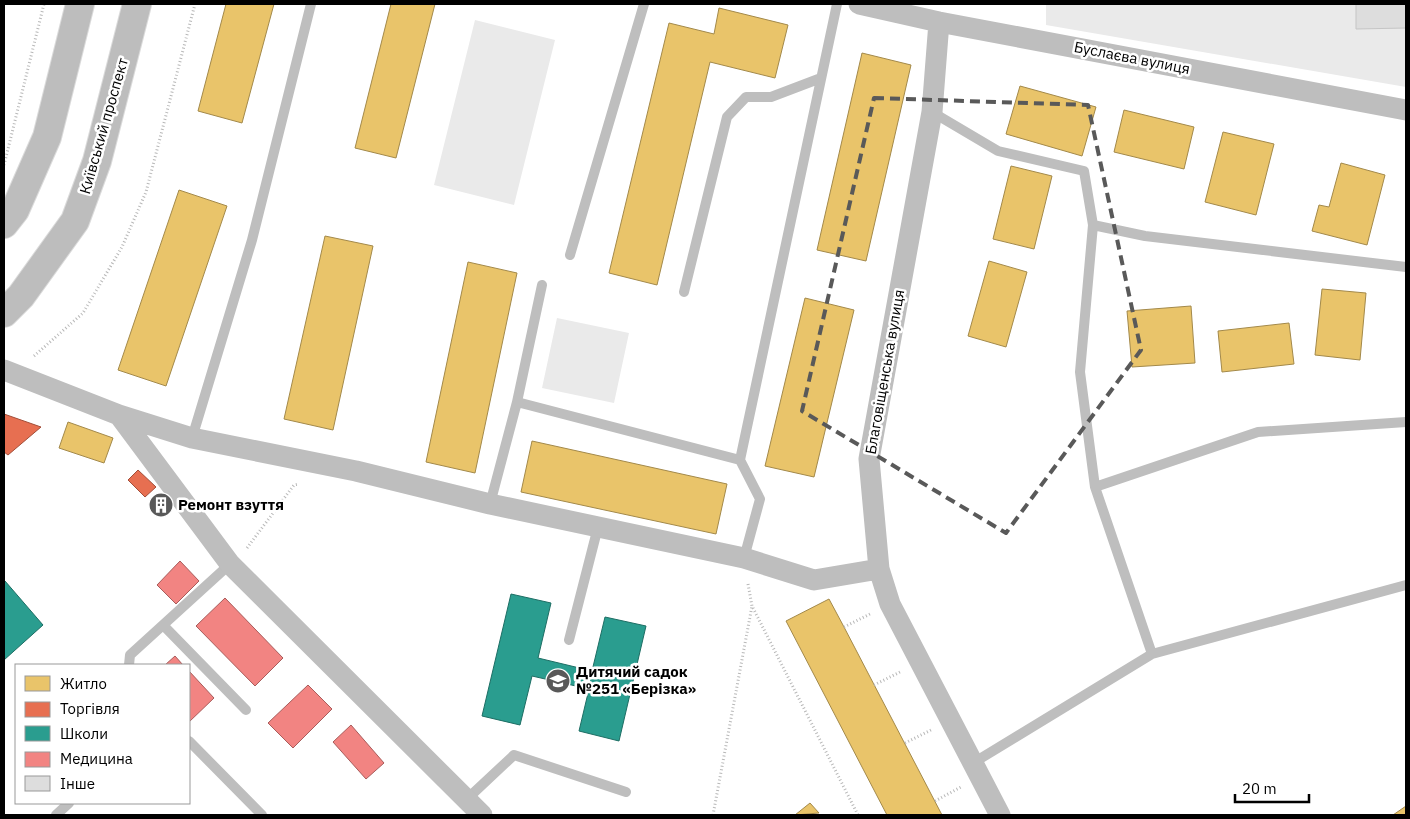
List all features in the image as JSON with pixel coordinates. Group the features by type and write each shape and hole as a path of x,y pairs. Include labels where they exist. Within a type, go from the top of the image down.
{"main road":[{"path":"4,224 15,210 47,137 80,4"},
{"name":"Київський проспект","path":"4,313 22,296 75,221 97,161 137,4"}],"street":[{"name":"Буслаєва вулиця","path":"859,4 939,22 1406,110"},
{"name":"Благовіщенська вулиця","path":"939,22 932,112 869,459 879,569 890,604 1000,815"},
{"path":"9,372 119,415 192,438 356,471 490,504 744,558 814,580 879,569"},
{"path":"119,415 230,564 482,815"}],"lane":[{"path":"192,438 252,240 311,4"},
{"path":"570,256 644,4"},
{"path":"744,558 760,499 740,460 836,4"},
{"path":"684,292 727,117 746,97 770,97 821,78"},
{"path":"932,112 998,151 1084,172 1093,225 1080,372 1094,487 1152,654"},
{"path":"1093,225 1145,236 1406,267"},
{"path":"490,504 517,402 542,285"},
{"path":"517,402 740,460"},
{"path":"1094,487 1258,432 1406,422"},
{"path":"569,640 598,527"},
{"path":"129,664 130,655 230,564"},
{"path":"977,770 1152,654 1406,585"},
{"path":"163,625 246,710"},
{"path":"190,742 262,815"},
{"path":"467,799 514,755 626,792"},
{"path":"56,815 68,804"}],"path":[{"path":"4,166 44,4"},
{"path":"9,372 83,313 122,247 146,192 195,4"},
{"path":"230,564 248,547 294,485 303,483"},
{"path":"744,558 752,606 858,815"},
{"path":"844,627 890,604"},
{"path":"713,815 752,606"},
{"path":"874,685 920,662"},
{"path":"905,743 950,719"},
{"path":"935,801 977,770"}],"highlighted area":[{"path":"874,98 1088,105 1141,350 1006,533 802,411"}],"shaded area":[{"path":"1046,4 1406,4 1406,87 1046,25"},
{"path":"475,20 555,40 514,205 434,185"},
{"path":"557,318 629,333 614,403 542,388"}],"building: Житло":[{"path":"226,4 274,4 242,123 198,111"},
{"path":"391,4 435,4 396,158 355,148"},
{"path":"719,8 788,25 775,78 710,62 657,285 609,273 669,23 714,34"},
{"path":"862,53 911,65 866,261 817,250"},
{"path":"1020,86 1096,107 1082,156 1006,134"},
{"path":"1124,110 1194,127 1184,169 1114,152"},
{"path":"1223,132 1274,144 1256,215 1205,202"},
{"path":"1341,163 1385,175 1367,245 1312,231 1319,205 1329,207"},
{"path":"1011,166 1052,176 1034,249 993,239"},
{"path":"179,190 227,206 166,386 118,370"},
{"path":"325,236 373,246 333,430 284,419"},
{"path":"989,261 1027,272 1006,347 968,336"},
{"path":"468,262 517,273 475,473 426,462"},
{"path":"1322,289 1366,293 1360,360 1315,355"},
{"path":"805,298 854,310 814,477 765,466"},
{"path":"1191,306 1195,363 1132,367 1127,311"},
{"path":"1289,323 1294,364 1222,372 1218,331"},
{"path":"68,422 113,438 104,463 59,448"},
{"path":"532,441 727,484 716,534 521,492"},
{"path":"829,599 942,815 887,815 786,621"},
{"path":"810,803 819,813 795,815"},
{"path":"1406,806 1406,815 1393,815"}],"building: Торгівля":[{"path":"4,414 41,427 8,455 4,452"},
{"path":"138,470 156,487 145,497 128,480"},
{"name":"Ремонт взуття","path":"159,493 172,507 163,516 150,503"}],"building: Школи":[{"path":"4,582 43,625 4,660"},
{"path":"511,594 551,603 538,658 592,671 605,617 646,626 619,741 579,731 589,689 532,676 520,725 482,716"}],"building: Медицина":[{"path":"180,561 199,581 176,604 157,585"},
{"path":"225,598 283,658 255,686 196,626"},
{"path":"175,656 182,664 166,664"},
{"path":"190,672 214,698 190,721"},
{"path":"308,685 332,709 293,748 268,723"},
{"path":"351,725 384,763 366,779 333,742"}],"building: Інше":[{"path":"1356,4 1406,4 1406,28 1356,29"}],"place":[{"name":"Ремонт взуття","path":"161,505"},
{"name":"Дитячий садок №251 «Берізка»","path":"558,681"}]}
